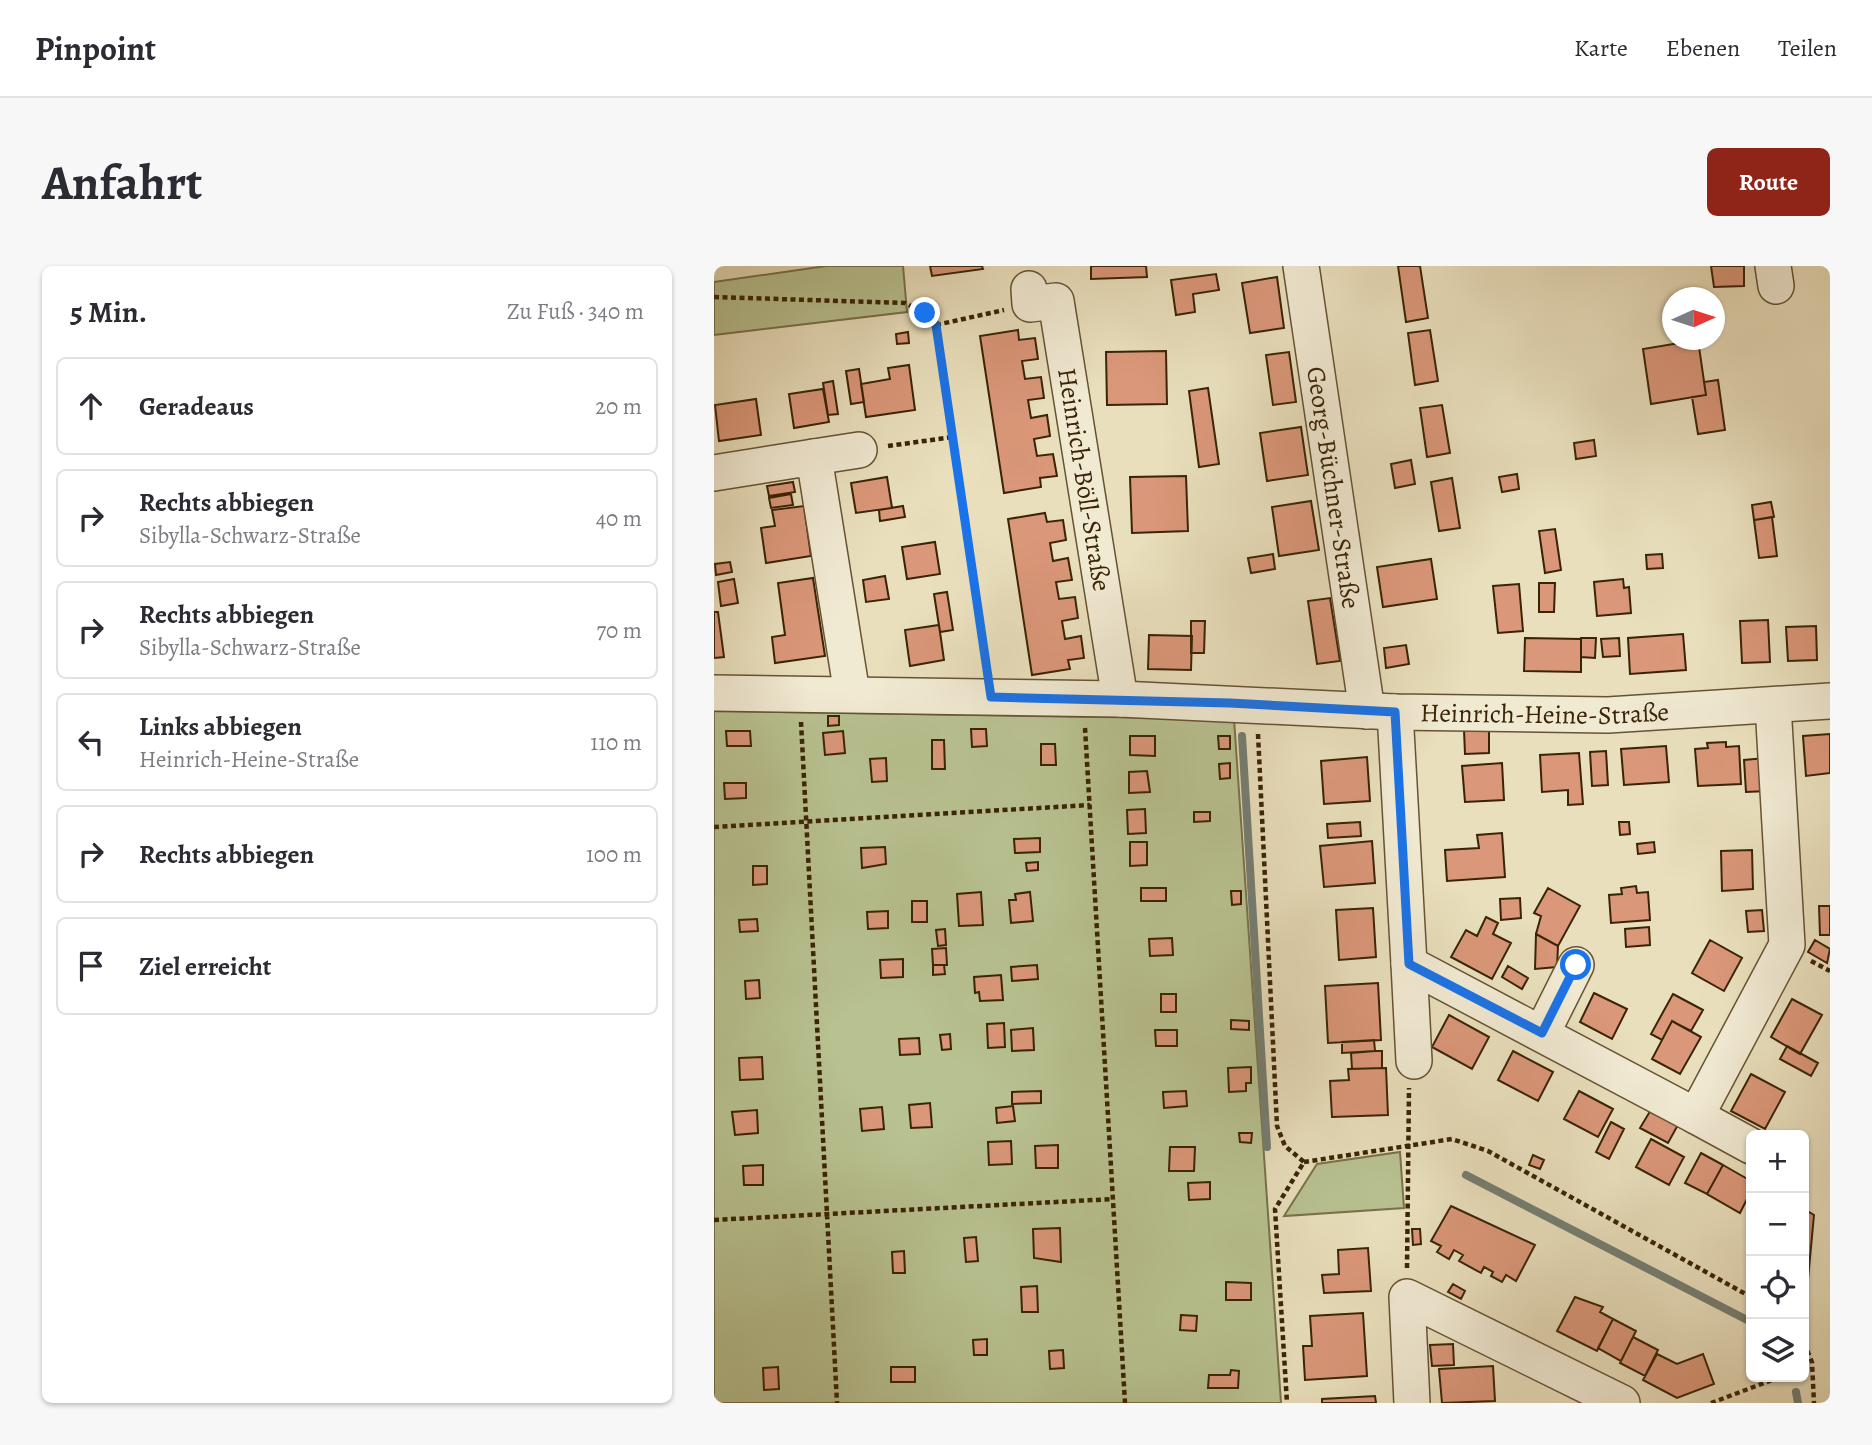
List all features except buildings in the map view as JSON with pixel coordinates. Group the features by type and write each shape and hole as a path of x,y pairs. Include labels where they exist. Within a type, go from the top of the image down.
{"street":[{"name":"Georg-Büchner-Straße","path":"1301,266 1381,712 1409,964 1414,1061"},
{"name":"Heinrich-Böll-Straße","path":"1030,296 1056,301 1120,699"},
{"path":"714,473 859,450"},
{"path":"814,457 852,694"},
{"name":"Heinrich-Heine-Straße","path":"714,693 1120,699 1381,712 1608,715 1830,701"},
{"path":"1696,1116 1787,945 1773,705"},
{"path":"1409,964 1746,1143"},
{"path":"1542,1033 1576,965"},
{"path":"1412,1403 1406,1297 1622,1403"}],"path":[{"path":"936,325 1030,296"},
{"path":"714,297 905,303 925,313 936,325 991,697"},
{"path":"859,450 953,437"},
{"path":"800,694 837,1403"},
{"path":"1083,699 1125,1403"},
{"path":"1257,705 1278,1126 1285,1146 1304,1162"},
{"path":"714,827 1090,804"},
{"path":"1406,1297 1411,1144 1408,1067 1414,1061"},
{"path":"1287,1403 1275,1209 1304,1162 1452,1139 1488,1152 1746,1294"},
{"path":"714,1220 1113,1199"},
{"path":"1809,1357 1814,1403"},
{"path":"1712,1403 1767,1382"}],"green space":[{"path":"826,266 903,266 907,312 714,335 714,282"},
{"path":"714,711 1234,719 1281,1403 714,1403"},
{"path":"1400,1152 1404,1208 1284,1216 1317,1164"}],"waterway":[{"path":"1242,736 1267,1147"},
{"path":"1466,1175 1746,1319"},
{"path":"1796,1392 1798,1403"}],"route":[{"path":"925,313 936,325 991,697 1230,703 1395,712 1409,964 1542,1033 1576,965"}]}
